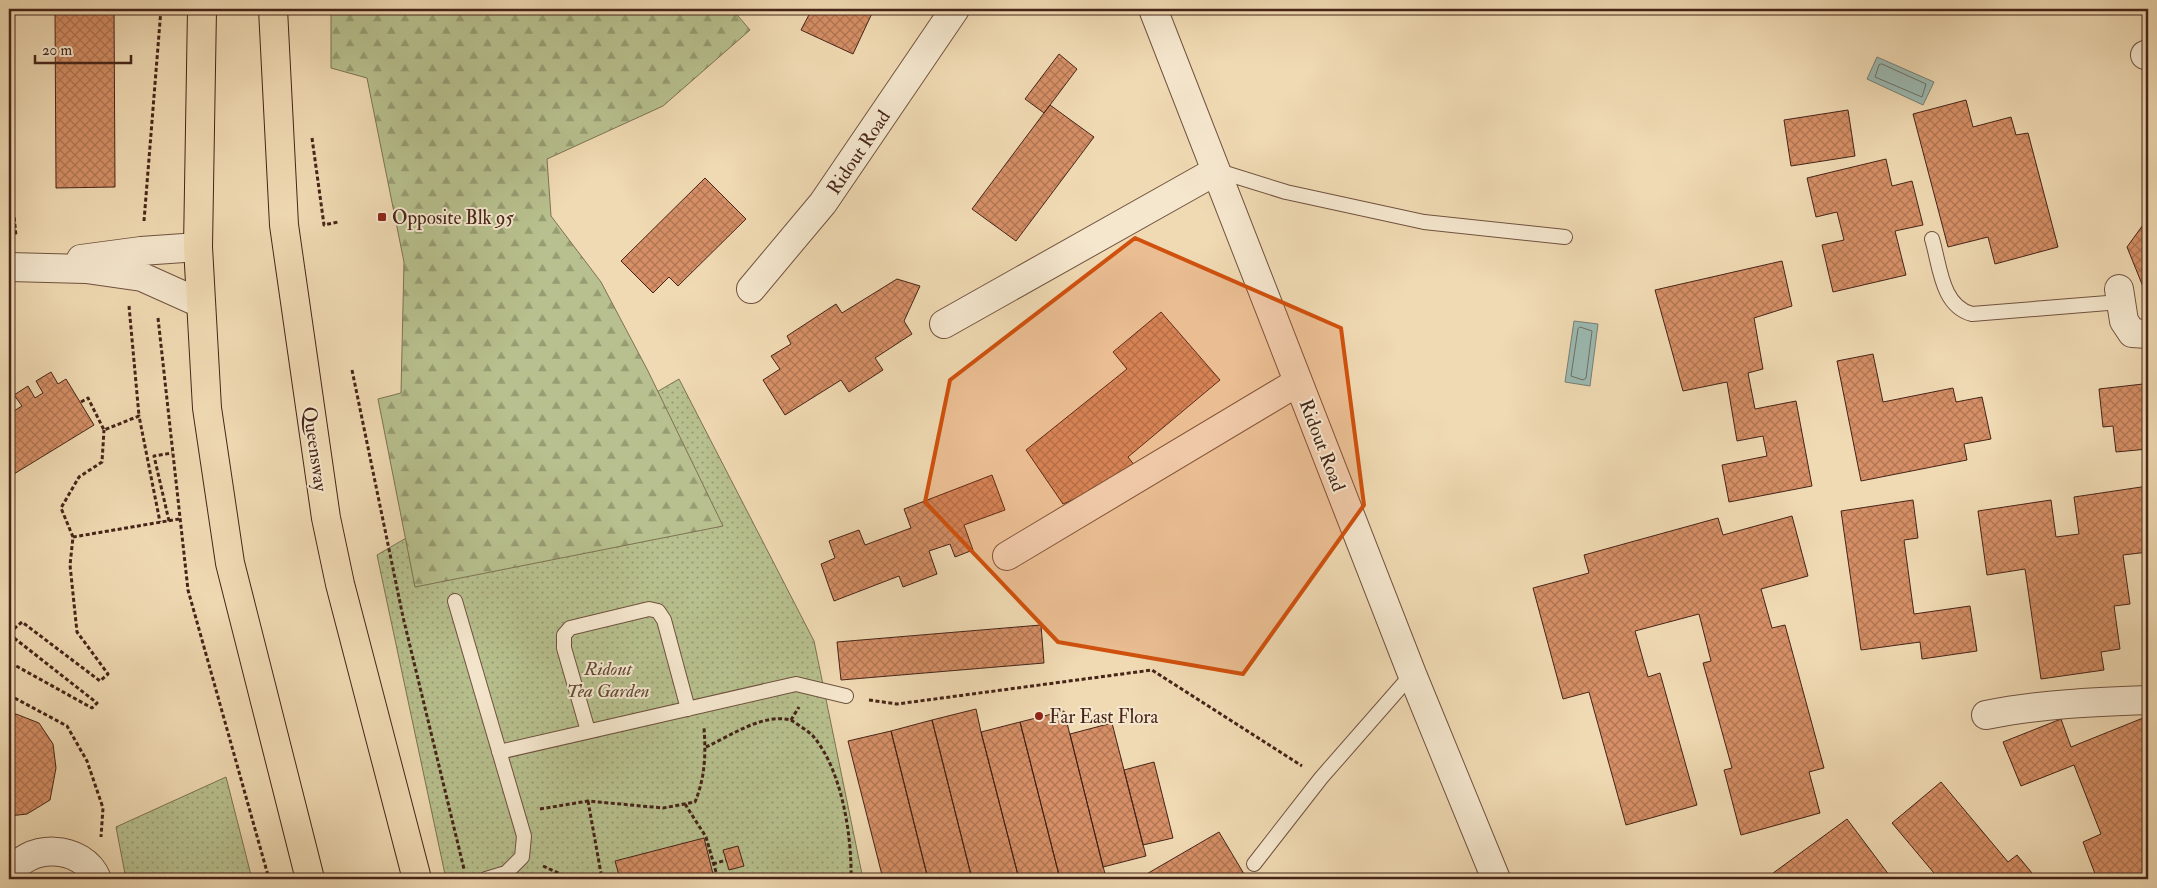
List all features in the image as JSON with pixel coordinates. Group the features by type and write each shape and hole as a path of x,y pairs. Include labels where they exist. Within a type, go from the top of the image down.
{"highway":[{"path":"202,9 198,247 207,408 230,563 310,879"},
{"name":"Queensway","path":"273,9 284,225 326,518 340,584 417,879"}],"street":[{"name":"Ridout Road","path":"751,289 823,203 955,9"},
{"name":"Ridout Road","path":"1153,9 1412,674 1496,879"},
{"path":"944,324 1216,170"},
{"path":"16,259 198,247"},
{"path":"16,259 142,277 200,303"},
{"path":"2119,296 2124,321 2132,333 2148,334"},
{"path":"1007,556 1298,382"},
{"path":"1986,715 2016,709 2064,704 2148,700"},
{"path":"9,876 22,861 37,853 55,851 69,854 85,862 97,879"}],"lane":[{"path":"1216,170 1286,192 1424,222 1564,237"},
{"path":"1932,239 1948,297 1962,312 1972,314 2119,296"},
{"path":"455,600 524,836 522,857 506,873 486,879"},
{"path":"588,731 564,648 564,635 570,628 649,609 658,611 664,620 694,707"},
{"path":"1254,864 1321,778 1412,674"},
{"path":"499,752 796,684 846,696"}],"path":[{"path":"144,222 161,9"},
{"path":"311,128 324,225 338,222"},
{"path":"9,216 14,216 16,259"},
{"path":"129,301 139,416 160,522"},
{"path":"158,317 188,590 269,879"},
{"path":"352,370 403,617 464,870"},
{"path":"9,662 92,708 97,703 9,634 22,622 100,681 108,674 77,632 70,565 73,537 61,508 79,477 102,462 104,430 88,398 81,402"},
{"path":"104,430 139,416"},
{"path":"169,522 154,456 172,453"},
{"path":"73,537 179,519"},
{"path":"846,696 897,704 1152,670 1321,778"},
{"path":"791,720 800,706 796,684"},
{"path":"9,695 67,726 87,762 103,808 100,846"},
{"path":"518,812 588,801 663,808 695,802 702,784 706,747 694,707"},
{"path":"706,747 767,719 780,717 791,720 812,735 826,756 839,792 852,855 851,879"},
{"path":"588,801 602,879"},
{"path":"685,804 706,837 718,879"},
{"path":"522,857 571,879"},
{"path":"713,864 726,860"}],"highlighted area":[{"path":"1135,238 1341,328 1364,505 1243,674 1058,642 925,502 950,380"}],"green space":[{"path":"331,9 732,9 750,30 663,106 547,159 551,216 601,282 648,371 723,526 415,587 378,399 401,393 404,262 367,78 331,68"},
{"name":"Ridout Tea Garden","path":"679,379 814,641 863,879 446,879 377,555"},
{"path":"226,777 252,879 126,879 116,827"}],"water":[{"path":"1877,57 1934,82 1923,105 1867,79"},
{"path":"1574,321 1598,324 1590,386 1565,382"}],"building":[{"path":"55,9 114,9 115,187 56,188"},
{"path":"812,9 874,9 853,54 801,30"},
{"path":"2001,9 2066,9 2001,12"},
{"path":"1059,54 1077,69 1044,113 1025,99"},
{"path":"1966,100 1973,127 2011,117 2016,135 2028,133 2058,247 1995,264 1988,237 1948,247 1913,114"},
{"path":"1050,105 1094,137 1016,241 972,209"},
{"path":"1848,110 1855,156 1791,166 1784,120"},
{"path":"1886,159 1892,186 1912,181 1923,225 1895,231 1906,275 1833,292 1822,245 1844,240 1837,212 1816,217 1807,178"},
{"path":"705,178 746,219 678,286 669,277 653,293 621,261"},
{"path":"2148,218 2148,299 2127,247"},
{"path":"1782,261 1792,306 1754,318 1763,369 1748,373 1755,409 1796,401 1812,486 1729,502 1722,465 1767,456 1763,436 1737,441 1727,382 1683,391 1655,290"},
{"path":"897,279 920,286 904,321 912,334 875,358 883,370 849,392 841,380 785,415 763,380 780,369 771,356 791,344 787,336 836,304 842,313"},
{"path":"1161,312 1220,380 1128,457 1135,466 1093,491 1063,504 1026,450 1127,369 1113,352"},
{"path":"1873,354 1883,402 1953,388 1956,402 1982,397 1991,439 1964,444 1967,460 1861,481 1837,361"},
{"path":"51,372 58,384 66,379 94,425 9,477 9,414 22,406 14,395 28,386 35,398 43,393 36,381"},
{"path":"2143,384 2148,449 2116,452 2113,426 2103,427 2099,389"},
{"path":"992,475 1005,510 964,525 973,550 955,557 950,544 929,551 937,574 903,587 899,576 834,601 821,564 835,558 829,541 859,530 865,545 911,528 904,509"},
{"path":"2148,486 2148,552 2123,555 2130,604 2114,606 2120,649 2101,652 2104,670 2041,679 2025,569 1987,575 1978,511 2051,500 2056,537 2079,534 2074,497"},
{"path":"1913,500 1918,538 1904,540 1914,614 1970,606 1977,651 1922,659 1920,642 1861,650 1841,511"},
{"path":"1792,516 1808,576 1761,589 1772,628 1785,625 1824,768 1809,772 1820,813 1741,835 1724,770 1732,768 1703,663 1711,661 1699,614 1635,631 1648,677 1660,673 1697,805 1626,825 1589,692 1563,699 1533,588 1589,573 1584,555 1718,518 1723,535"},
{"path":"1041,625 1044,663 841,680 837,642"},
{"path":"976,709 1019,879 972,879 932,720"},
{"path":"1064,711 1106,878 1060,879 1020,722"},
{"path":"9,714 16,714 39,723 53,744 56,768 50,800 27,814 9,816"},
{"path":"2148,716 2148,873 2133,879 2097,879 2083,842 2101,834 2074,765 2021,786 2003,742 2061,719 2071,747"},
{"path":"932,720 972,879 928,879 891,731"},
{"path":"1020,722 1060,879 1019,879 981,732"},
{"path":"1112,723 1146,856 1103,867 1070,734"},
{"path":"891,731 928,879 883,879 848,741"},
{"path":"1154,762 1173,838 1143,845 1124,770"},
{"path":"1941,782 2008,862 2017,855 2037,879 1939,879 1892,823"},
{"path":"1847,819 1892,879 1765,879"},
{"path":"1219,832 1247,879 1138,879"},
{"path":"704,838 713,874 695,879 620,879 615,861"},
{"path":"738,846 744,866 729,870 723,850"}],"place":[{"name":"Opposite Blk 95","path":"382,217"},
{"name":"Far East Flora","path":"1039,716"}]}
